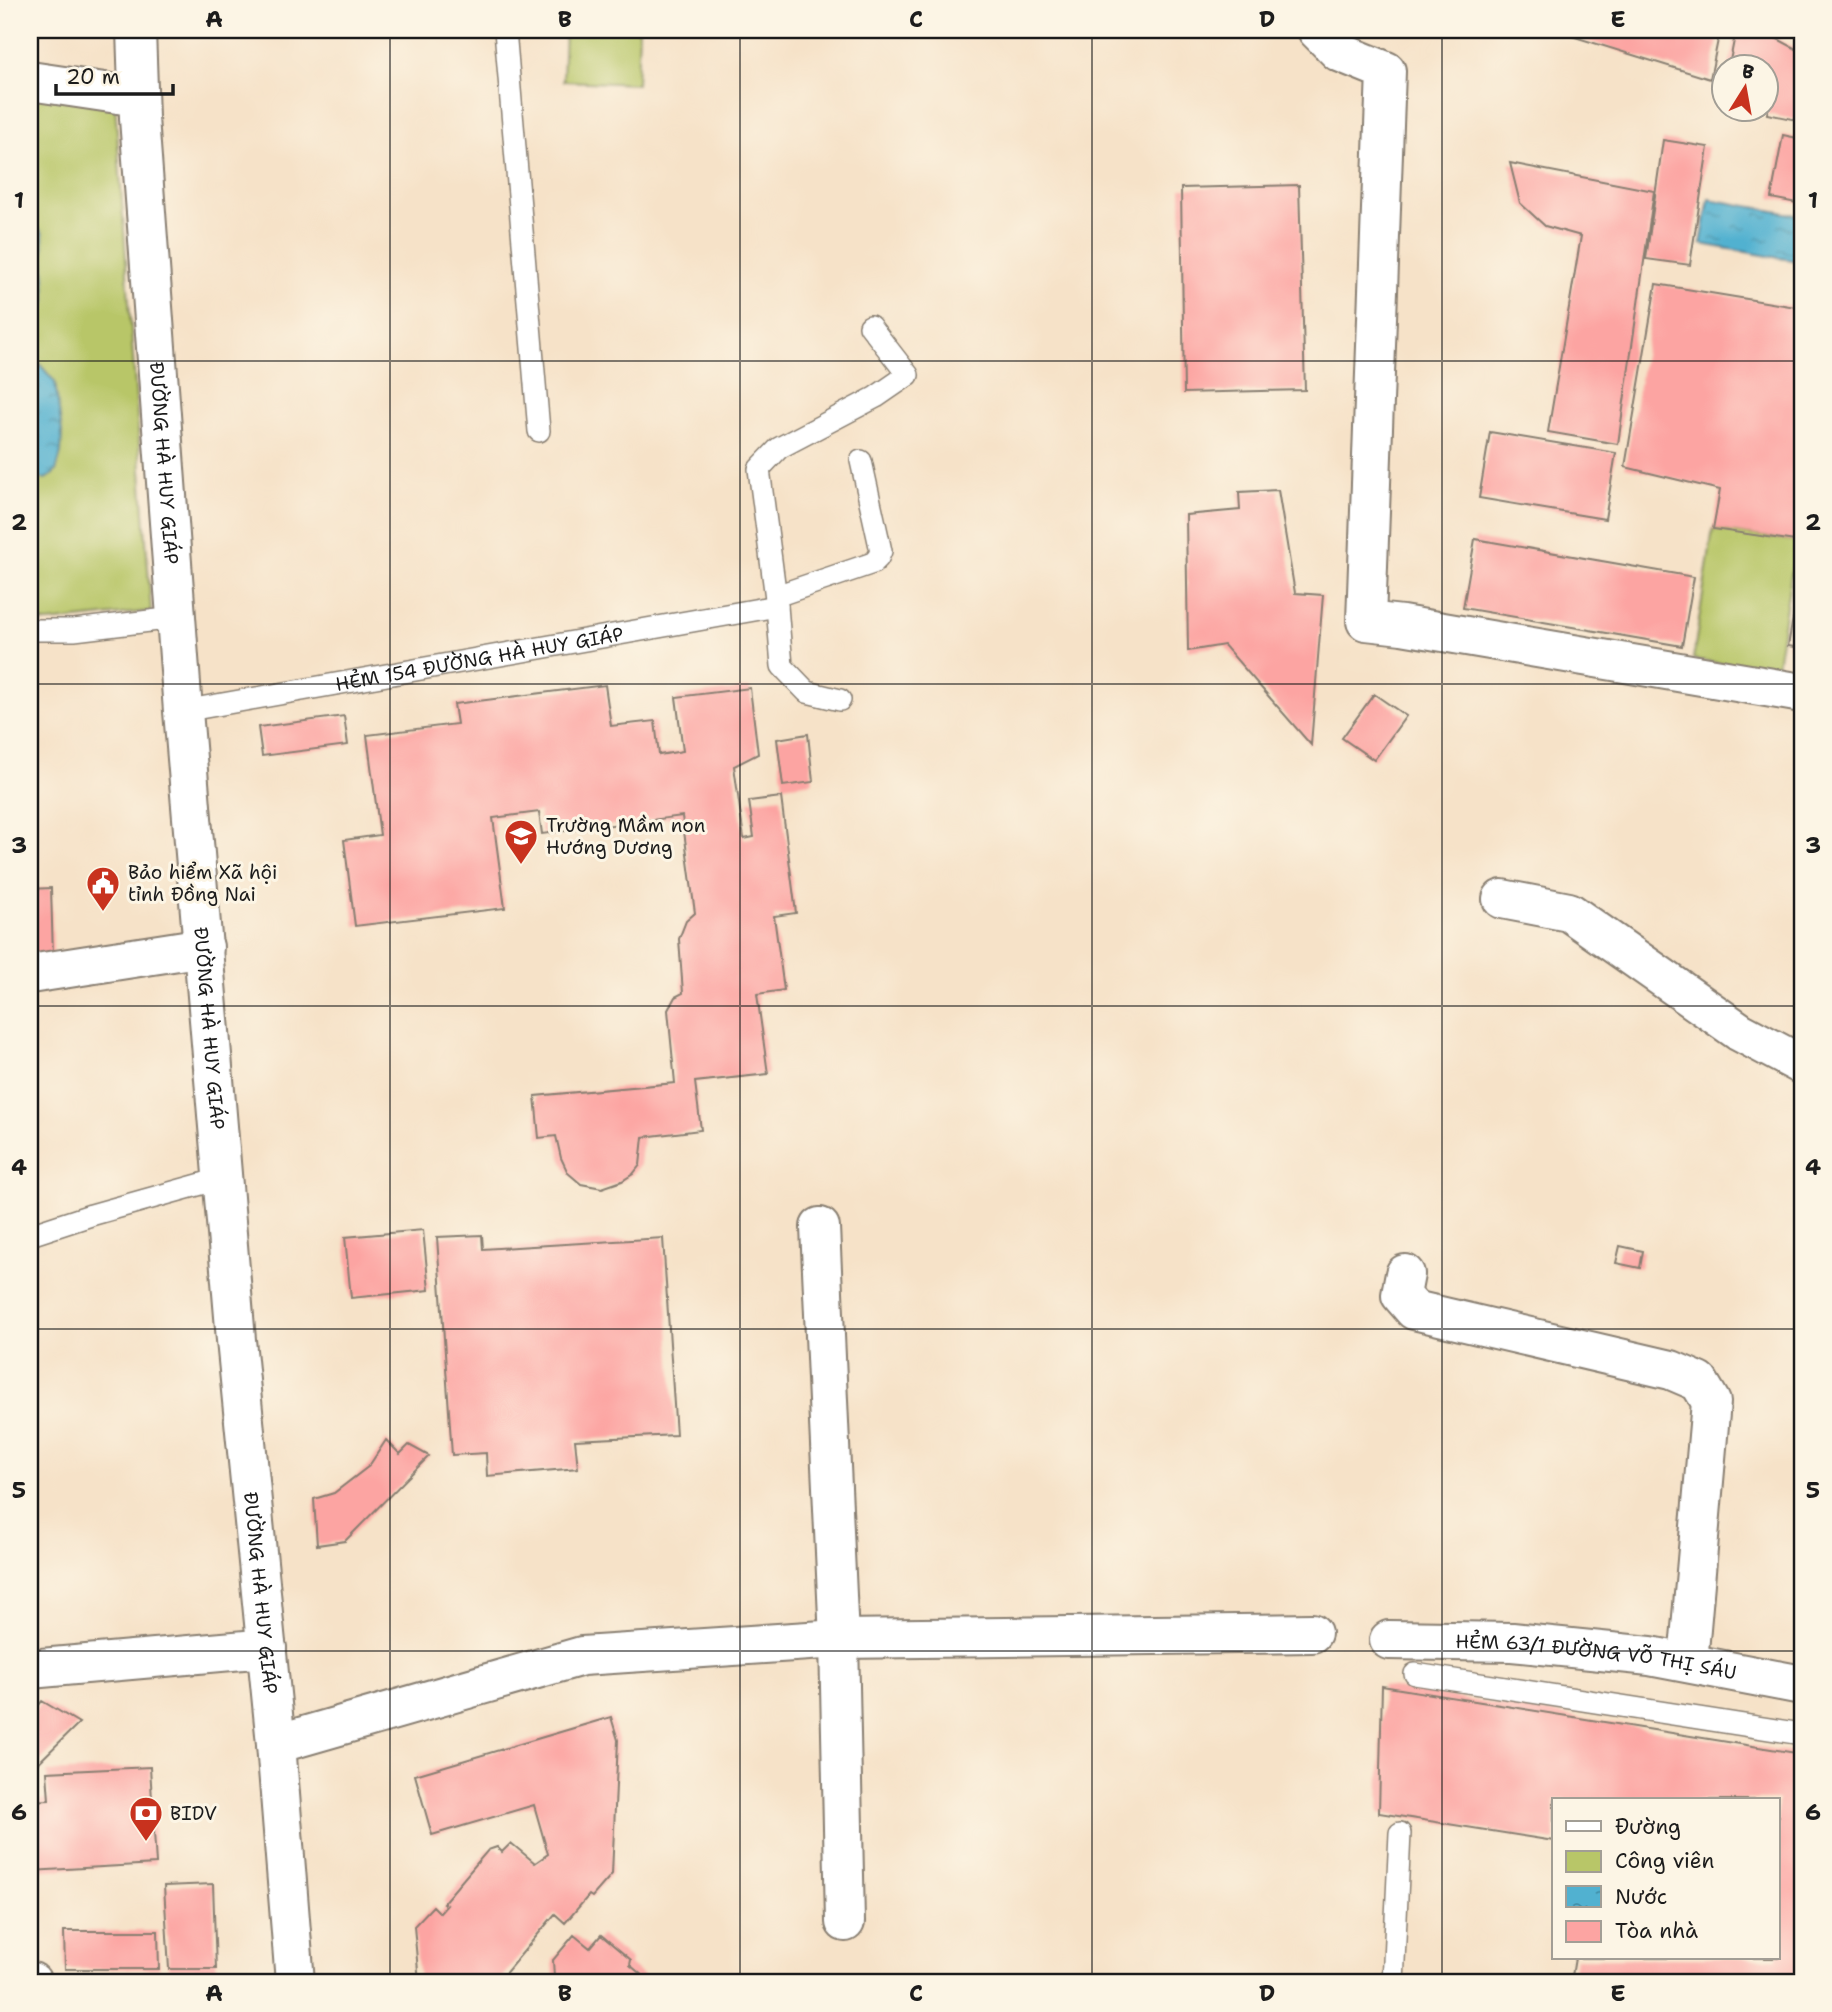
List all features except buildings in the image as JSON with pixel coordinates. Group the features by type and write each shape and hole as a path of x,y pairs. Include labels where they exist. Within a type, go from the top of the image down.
{"street":[{"name":"ĐƯỜNG HÀ HUY GIÁP","path":"136,30 138,97 175,618 236,1340 276,1744 295,1982"},
{"path":"1317,30 1339,52 1385,71 1367,621 1802,693"},
{"path":"30,81 138,97"},
{"path":"1502,898 1569,912 1740,1032 1802,1066"},
{"path":"30,974 204,947"},
{"path":"820,1227 839,1639 845,1922"},
{"path":"1405,1274 1401,1295 1414,1310 1671,1370 1699,1382 1711,1402 1688,1662"},
{"path":"276,1744 582,1656 839,1639 1312,1633"},
{"name":"HẺM 63/1 ĐƯỜNG VÕ THỊ SÁU","path":"1389,1640 1512,1642 1650,1656 1802,1685"},
{"path":"30,1669 267,1648"}],"lane":[{"path":"505,30 539,431"},
{"path":"840,700 807,692 782,666 760,469 779,448 876,397 908,374 870,327"},
{"name":"HẺM 154 ĐƯỜNG HÀ HUY GIÁP","path":"183,710 776,601 873,563 878,558 881,551 861,461"},
{"path":"30,630 74,629 175,618"},
{"path":"30,1235 90,1215 223,1178"},
{"path":"1415,1674 1802,1734"},
{"path":"1393,1982 1400,1833"}],"green space":[{"path":"565,30 639,30 637,84 563,81"},
{"path":"30,92 115,104 151,611 48,622 30,621"},
{"path":"1713,529 1796,541 1776,672 1693,659"}],"water":[{"path":"1709,199 1802,216 1802,262 1701,244"},
{"path":"30,224 43,234 46,300 37,324 37,361 55,382 62,432 61,453 56,471 45,479 30,476"}],"place":[{"name":"Trường Mầm non Hướng Dương","path":"521,866"},
{"name":"Bảo hiểm Xã hội tỉnh Đồng Nai","path":"103,913"},
{"name":"BIDV","path":"146,1843"}]}
